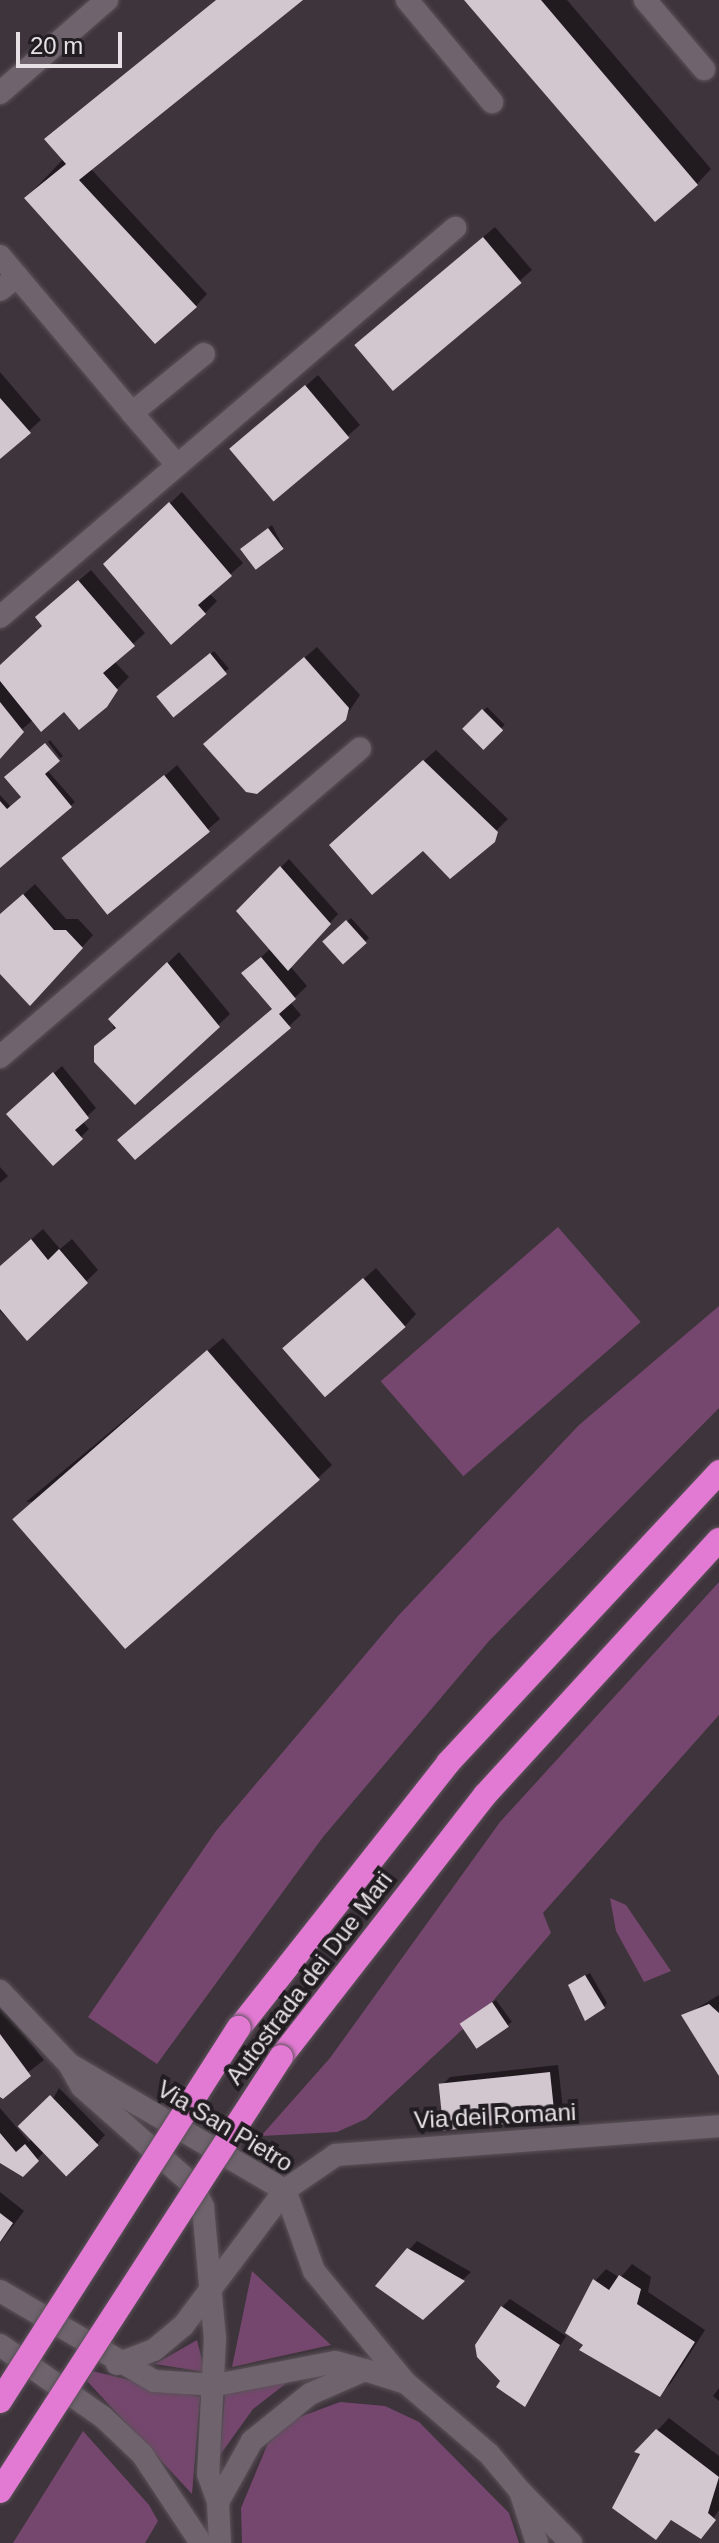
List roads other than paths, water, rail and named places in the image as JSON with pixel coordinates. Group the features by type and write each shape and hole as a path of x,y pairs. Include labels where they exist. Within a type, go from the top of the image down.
{"highway":[{"name":"Autostrada dei Due Mari","path":"0,2401 239,2028 326,1913 568,1628 719,1472"},
{"name":"Autostrada dei Due Mari","path":"0,2491 200,2176 366,1944 613,1650 719,1540"}],"street":[{"path":"0,93 107,0"},
{"path":"407,0 492,102"},
{"path":"645,0 704,69"},
{"path":"0,617 455,228"},
{"path":"0,256 8,283 132,413 177,465"},
{"path":"132,413 204,354"},
{"path":"0,1057 360,748"},
{"name":"Via San Pietro","path":"0,1991 69,2064 285,2190 314,2271 406,2383"},
{"path":"69,2064 82,2087 191,2183 203,2207 216,2385 208,2474 218,2502 220,2543"},
{"name":"Via dei Romani","path":"285,2190 351,2151 719,2126"},
{"path":"117,2364 154,2350 210,2293 285,2190"},
{"path":"0,2291 117,2364 154,2381 216,2385 335,2362 406,2383 489,2454 571,2543"},
{"path":"0,2345 103,2417 142,2454 201,2543"},
{"path":"218,2502 252,2441 280,2413 365,2370"},
{"path":"520,2491 537,2543"}]}
